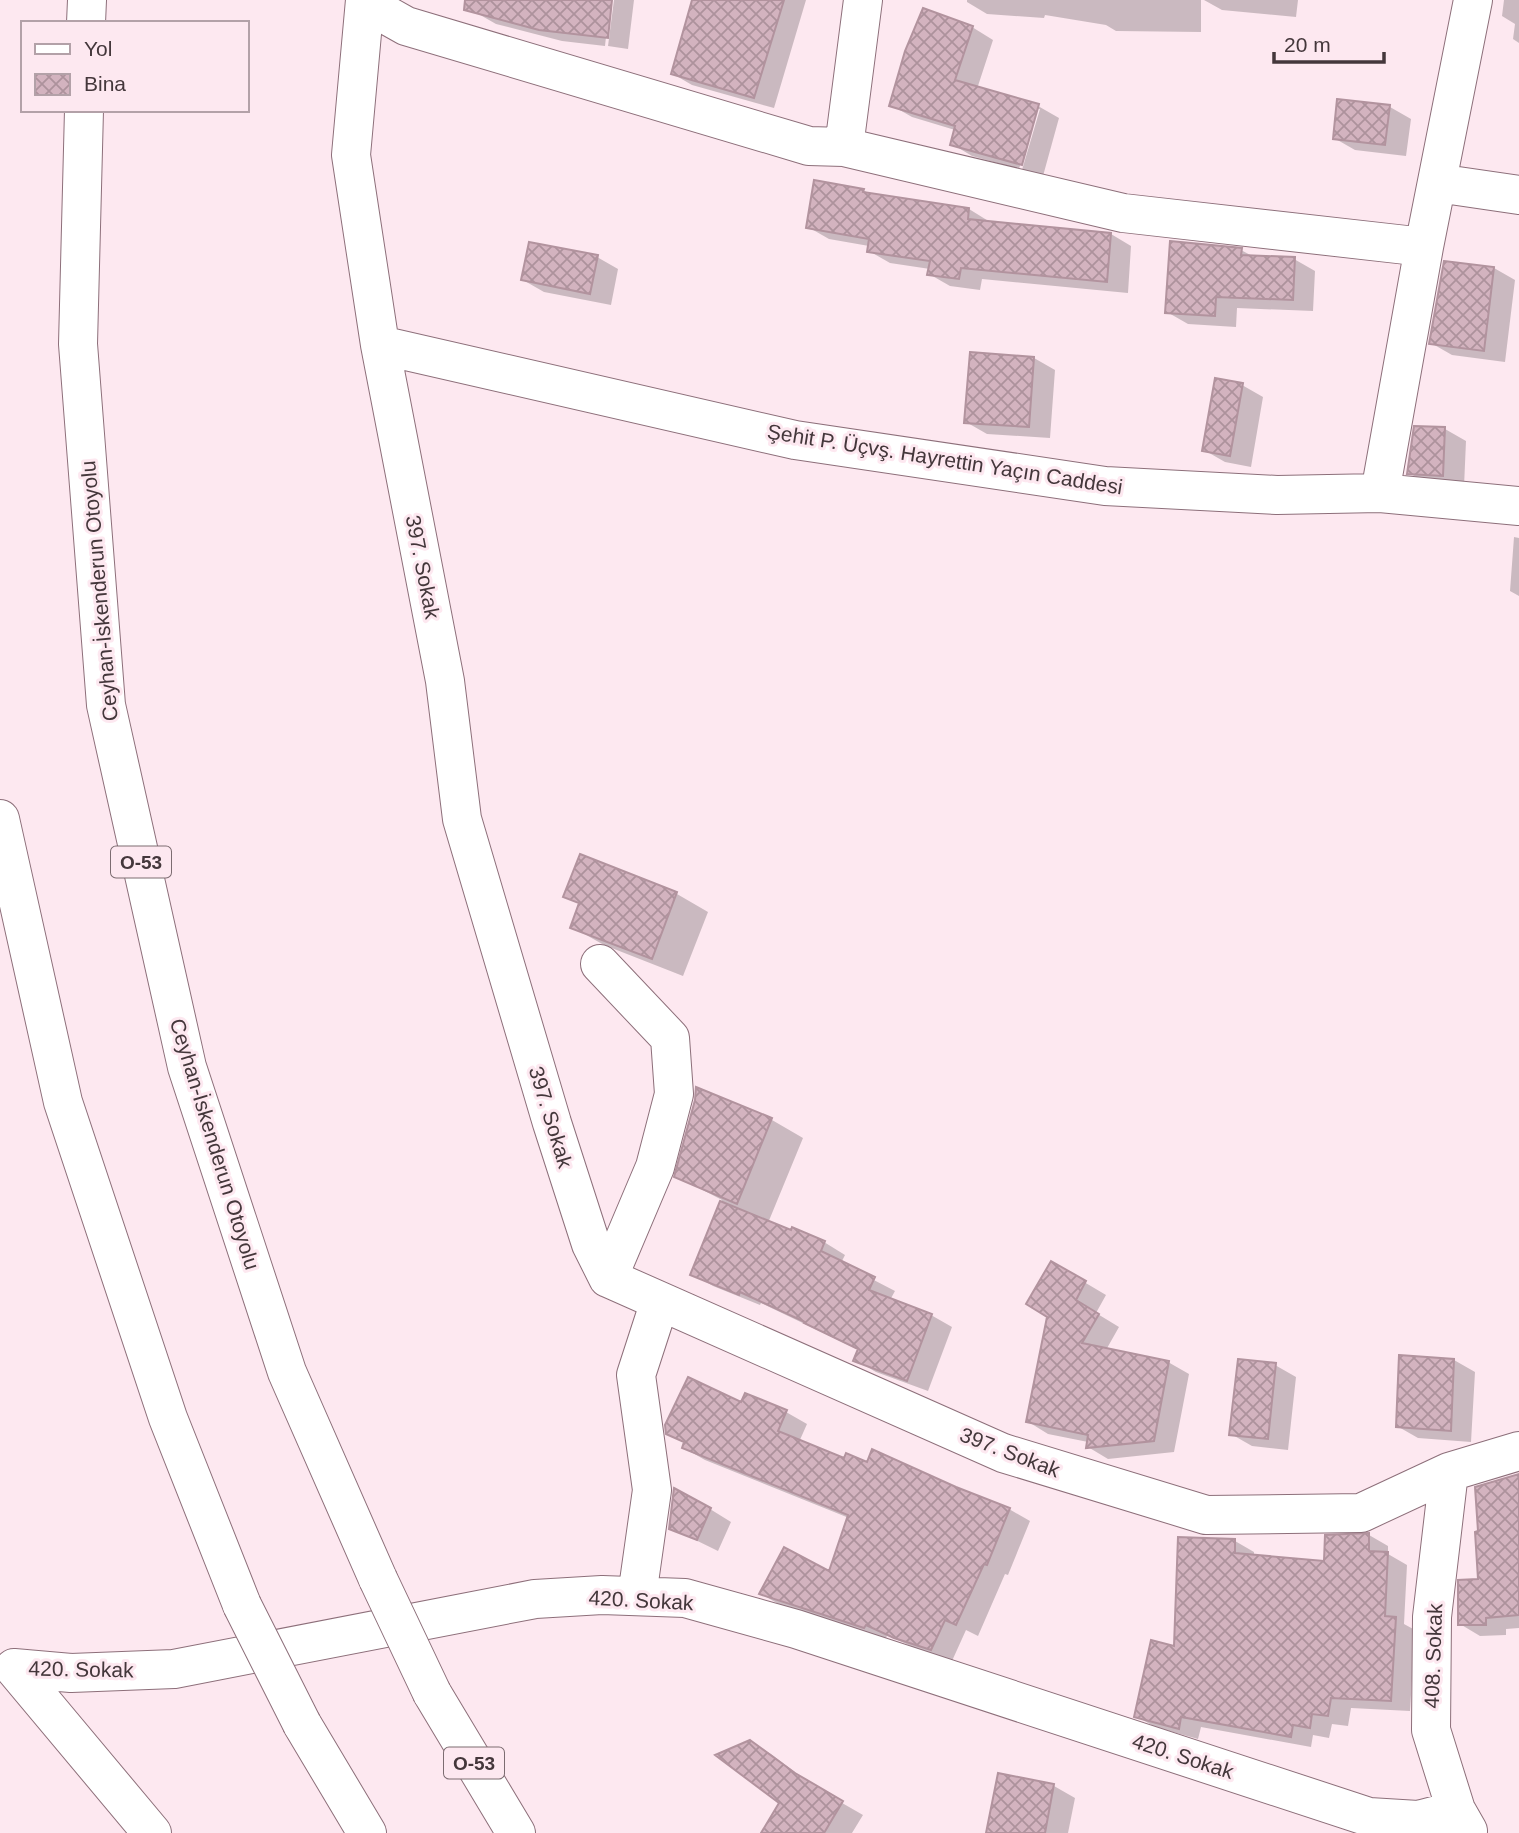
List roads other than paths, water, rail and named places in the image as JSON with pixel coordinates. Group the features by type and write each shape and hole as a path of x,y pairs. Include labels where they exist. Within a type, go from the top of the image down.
{"main road":[{"path":"86,21 87,0"},
{"path":"844,148 863,0"},
{"path":"1380,493 1424,247 1473,0"},
{"path":"365,2 406,26 808,146 844,148 1123,213 1424,247"},
{"name":"397. Sokak","path":"365,2 351,155 380,345 445,681 462,819 552,1123 591,1244 608,1278 1003,1453 1206,1515 1361,1513 1449,1472 1519,1451"},
{"name":"Ceyhan-İskenderun Otoyolu","path":"84,112 78,344 106,705 187,1067 287,1372 378,1579 432,1693 516,1833"},
{"path":"1437,183 1519,195"},
{"name":"Şehit P. Üçvş. Hayrettin Yaçın Caddesi","path":"380,345 795,440 1105,486 1277,495 1380,493 1519,506"},
{"path":"0,818 64,1101 168,1418 242,1605 302,1724 367,1833"},
{"path":"600,964 670,1038 674,1094 655,1167 608,1278"},
{"path":"637,1596 652,1490 636,1375 660,1301"},
{"name":"408. Sokak","path":"1449,1472 1432,1617 1431,1730 1462,1822"},
{"name":"420. Sokak","path":"7,1667 71,1674 174,1669 535,1599 602,1595 685,1598 796,1629 1369,1817 1462,1822"},
{"name":"420. Sokak","path":"7,1667 152,1833"}]}
